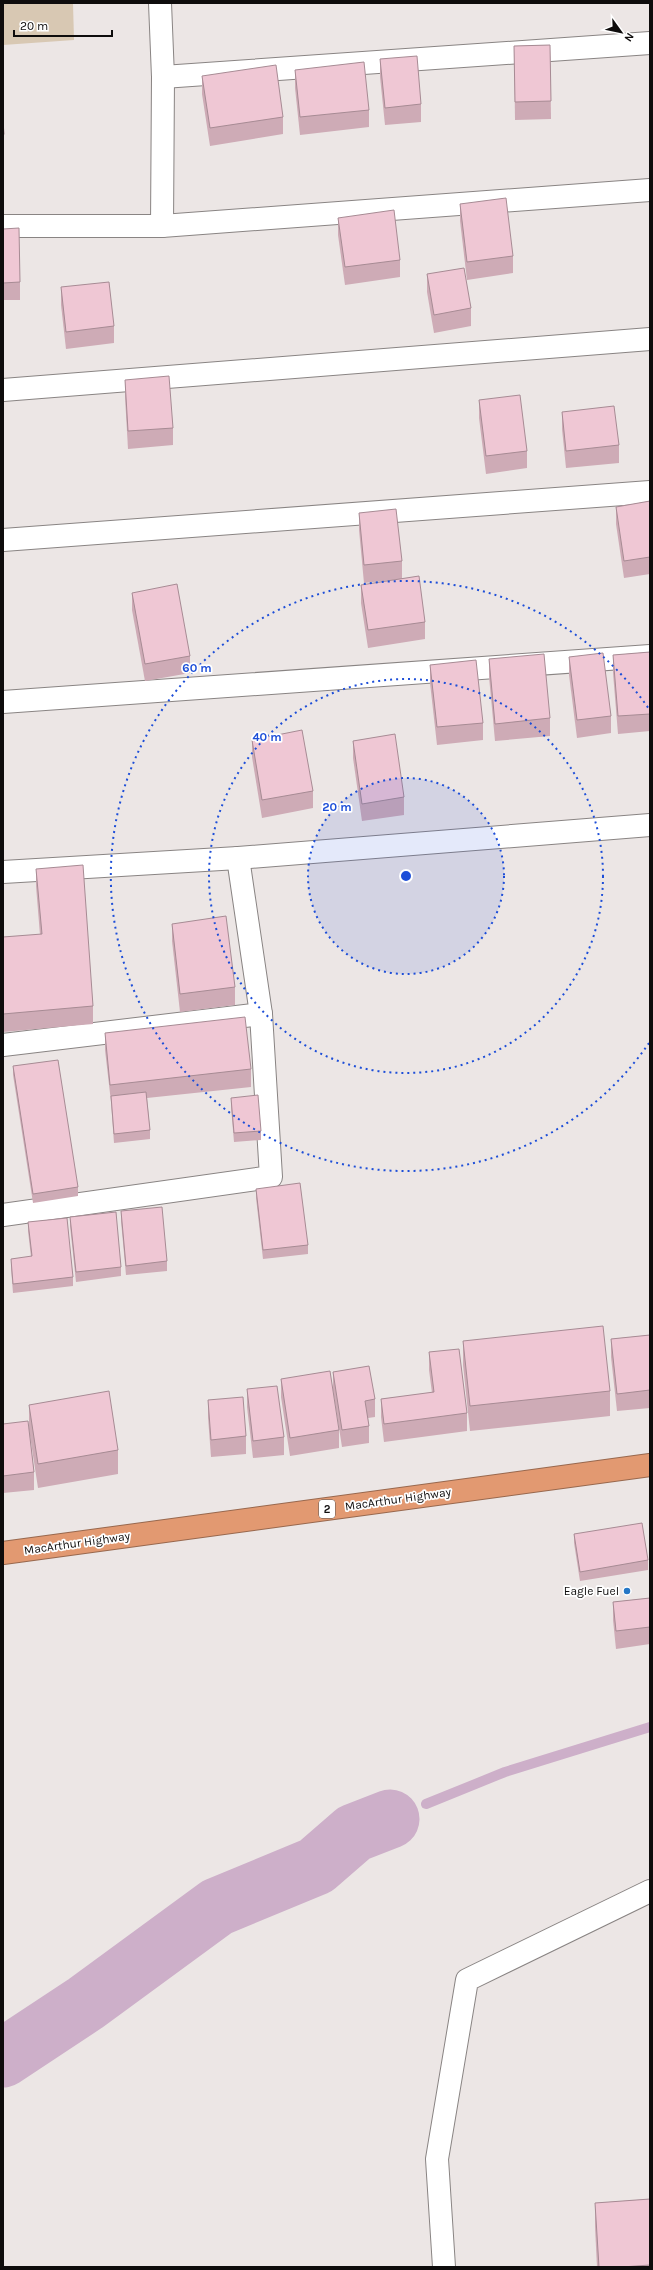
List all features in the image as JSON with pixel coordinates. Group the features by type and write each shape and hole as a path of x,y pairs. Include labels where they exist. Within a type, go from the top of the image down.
{"highway":[{"name":"MacArthur Highway","path":"3,1553 650,1465"}],"street":[{"path":"160,3 163,77 162,226"},
{"path":"163,77 650,43"},
{"path":"3,226 162,226 650,190"},
{"path":"3,390 650,339"},
{"path":"3,540 650,492"},
{"path":"3,702 650,656"},
{"path":"3,872 238,858 650,825"},
{"path":"3,1215 271,1177 261,1014 238,858"},
{"path":"3,1045 261,1014"},
{"path":"444,2267 437,2159 467,1980 650,1891"}],"shaded area":[{"path":"3,3 73,3 74,40 3,45"}],"building":[{"path":"550,45 551,101 515,102 514,46"},
{"path":"417,56 421,104 385,108 380,59"},
{"path":"364,62 369,110 300,117 295,70"},
{"path":"276,65 283,117 210,128 202,76"},
{"path":"506,198 513,256 467,262 460,204"},
{"path":"394,210 400,260 345,267 338,218"},
{"path":"19,228 20,282 3,283 3,229"},
{"path":"464,268 471,308 434,315 427,274"},
{"path":"109,282 114,326 66,332 61,287"},
{"path":"169,376 173,428 128,431 125,380"},
{"path":"520,395 527,451 486,456 479,400"},
{"path":"614,406 619,445 566,451 562,412"},
{"path":"650,501 650,557 624,561 616,507"},
{"path":"396,509 402,561 364,565 359,513"},
{"path":"419,576 425,622 368,630 361,585"},
{"path":"177,584 190,656 145,664 132,593"},
{"path":"650,652 650,714 618,716 613,655"},
{"path":"603,653 611,716 577,720 569,657"},
{"path":"544,654 550,718 495,724 489,659"},
{"path":"476,660 483,723 437,727 430,665"},
{"path":"302,730 313,791 262,800 252,740"},
{"path":"395,734 404,797 362,804 353,741"},
{"path":"83,865 93,1006 3,1014 3,937 42,934 36,869"},
{"path":"226,916 235,987 180,994 172,924"},
{"path":"245,1017 251,1069 110,1085 105,1033"},
{"path":"58,1060 78,1187 33,1194 13,1066"},
{"path":"146,1092 150,1130 114,1134 111,1096"},
{"path":"258,1095 261,1131 234,1133 231,1098"},
{"path":"300,1183 308,1245 263,1250 256,1189"},
{"path":"162,1207 167,1261 126,1266 121,1211"},
{"path":"116,1212 121,1267 76,1272 70,1217"},
{"path":"67,1218 73,1277 13,1284 11,1259 32,1256 28,1222"},
{"path":"603,1326 610,1391 470,1406 463,1341"},
{"path":"650,1335 650,1390 617,1394 611,1339"},
{"path":"459,1349 467,1413 384,1424 381,1399 434,1392 429,1352"},
{"path":"369,1366 375,1399 365,1401 369,1426 342,1430 333,1372"},
{"path":"330,1371 339,1430 290,1438 281,1379"},
{"path":"277,1386 284,1437 253,1441 247,1389"},
{"path":"109,1391 118,1450 38,1464 29,1405"},
{"path":"243,1397 246,1436 211,1440 208,1400"},
{"path":"28,1421 34,1472 3,1476 3,1424"},
{"path":"642,1523 648,1560 580,1572 574,1534"},
{"path":"650,1598 650,1627 616,1631 613,1602"},
{"path":"650,2199 650,2265 599,2267 595,2203"}],"waterway":[{"path":"426,1804 505,1772 650,1727"},
{"path":"3,2058 86,2003 217,1907 316,1866 354,1833 390,1819"}],"place":[{"name":"Eagle Fuel","path":"627,1591"}]}
